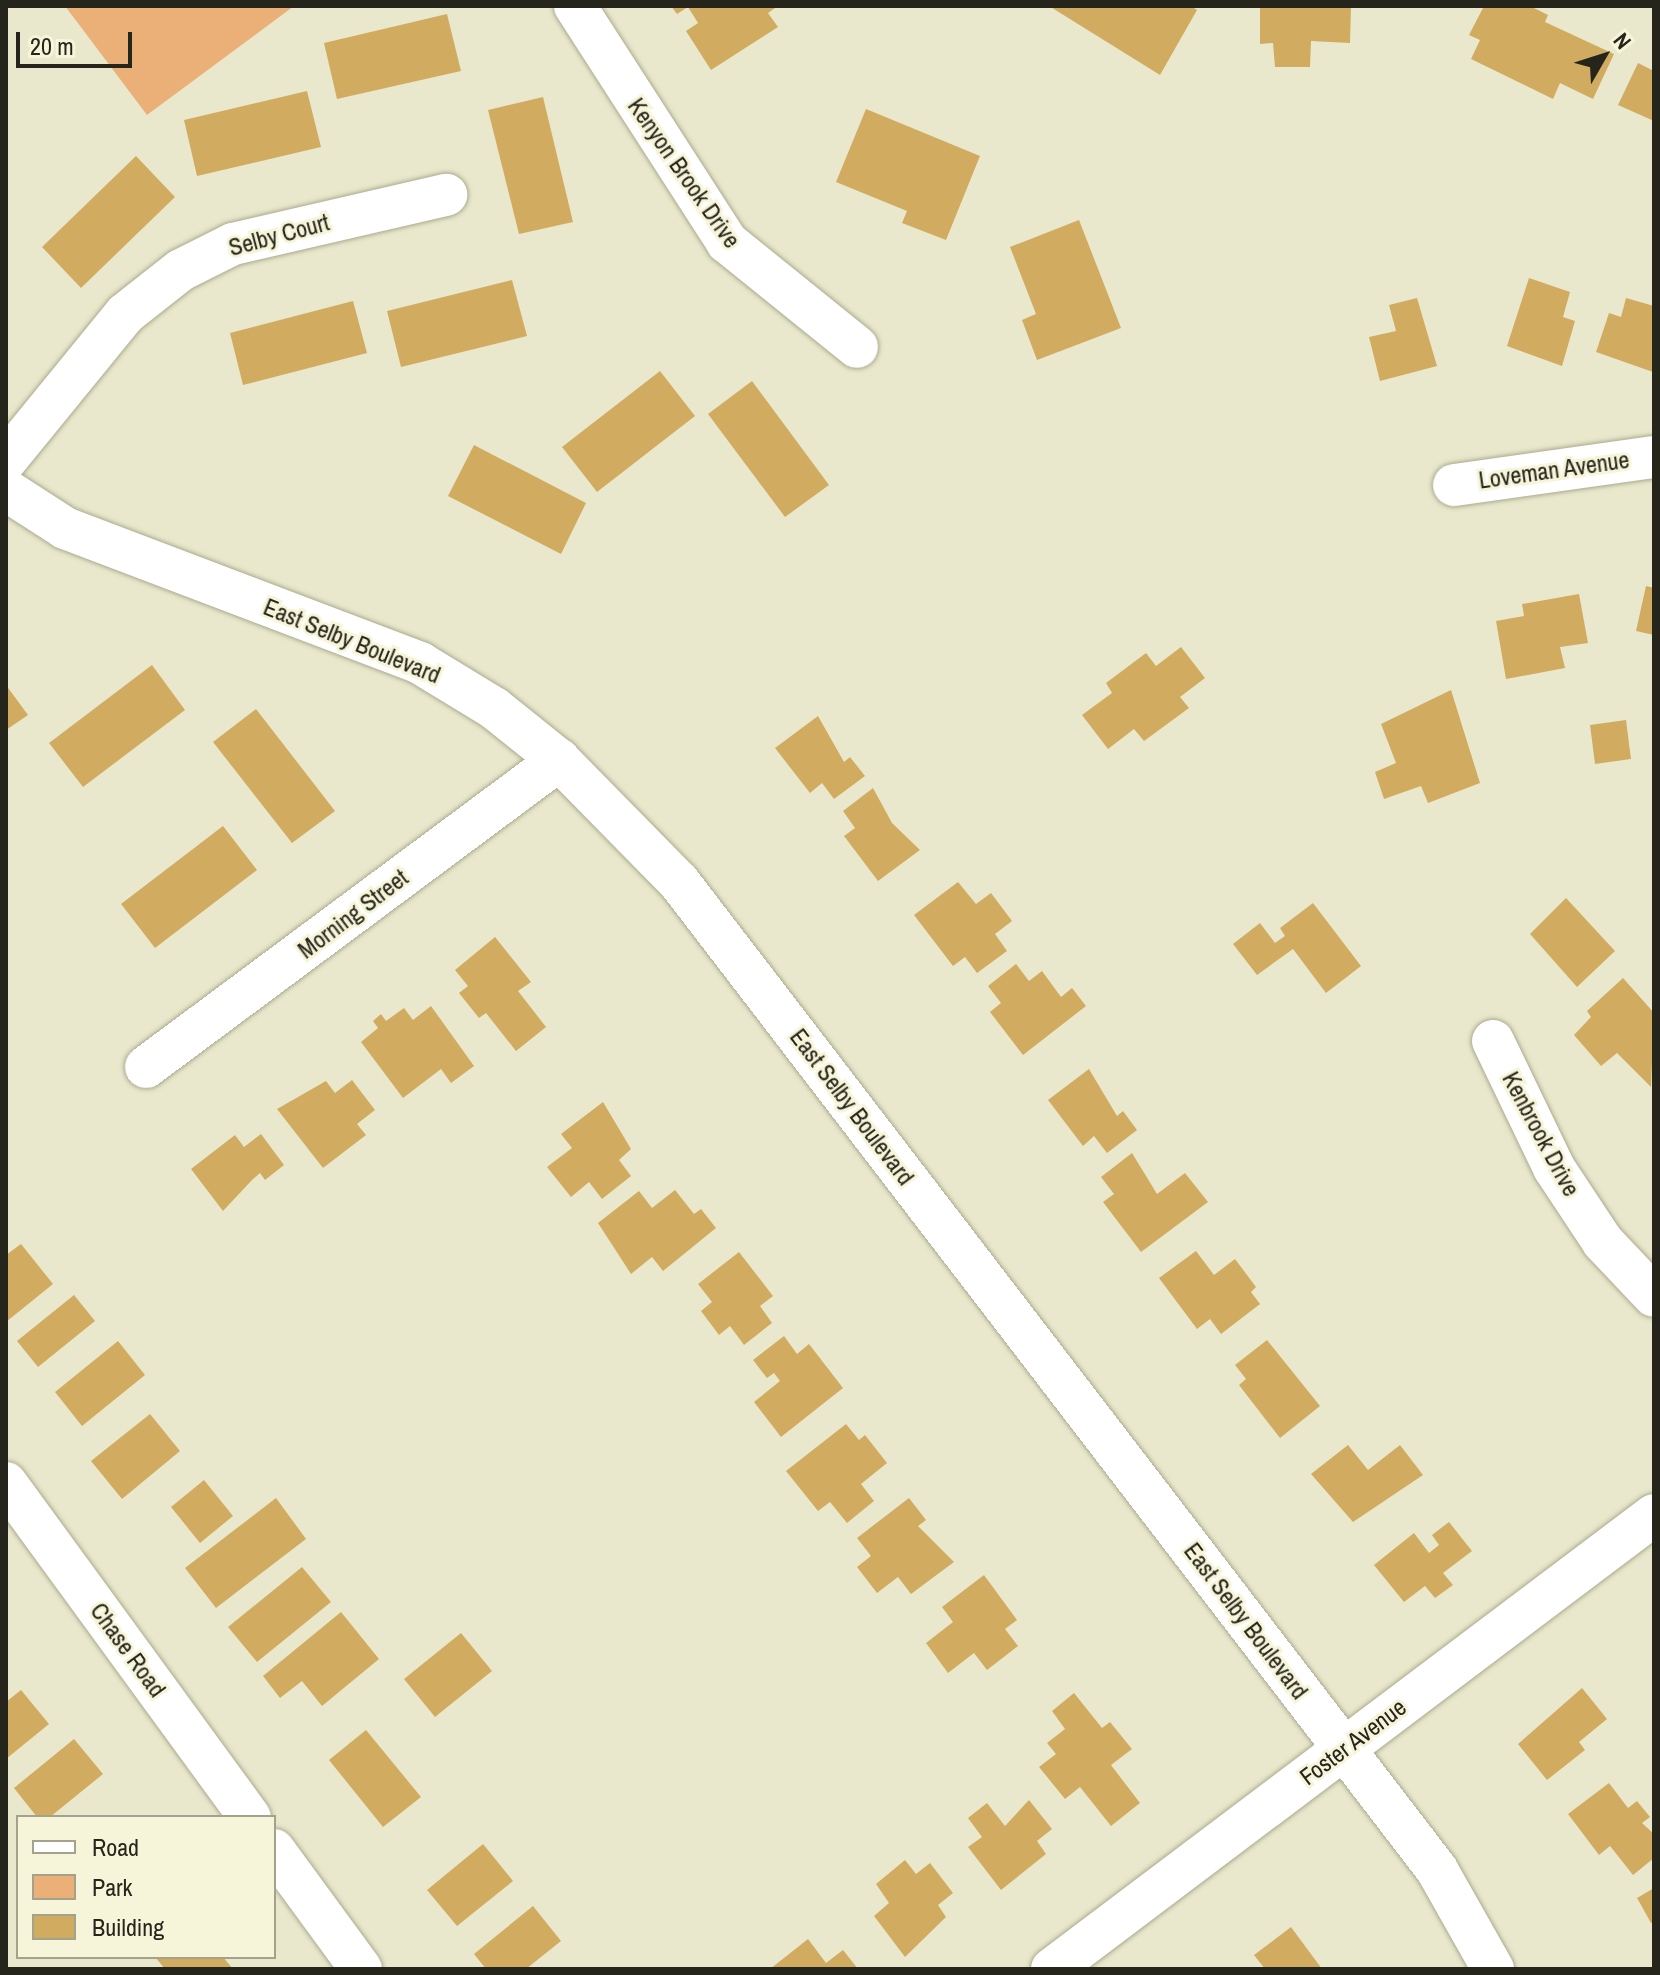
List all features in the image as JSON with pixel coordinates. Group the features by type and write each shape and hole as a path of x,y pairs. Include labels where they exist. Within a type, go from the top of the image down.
{"street":[{"name":"Kenyon Brook Drive","path":"575,6 727,242 857,347"},
{"name":"Selby Court","path":"6,460 125,314 181,270 233,244 446,195"},
{"name":"Loveman Avenue","path":"1454,485 1654,457"},
{"name":"East Selby Boulevard","path":"6,490 65,528 420,663 494,708 559,760 679,882 1437,1870 1493,1969"},
{"name":"Morning Street","path":"146,1067 559,760"},
{"name":"Kenbrook Drive","path":"1493,1041 1554,1168 1603,1242 1654,1296"},
{"name":"Chase Road","path":"6,1483 249,1815"},
{"name":"Foster Avenue","path":"1052,1969 1654,1515"},
{"path":"276,1853 361,1969"}],"green space":[{"path":"65,6 294,6 147,115"}],"building":[{"path":"671,6 778,6 768,13 778,27 711,70 686,31 698,23 688,7 677,14"},
{"path":"1049,6 1191,6 1197,10 1160,75"},
{"path":"1260,6 1351,6 1350,43 1311,41 1310,67 1275,67 1273,43 1260,44"},
{"path":"1484,6 1530,6 1548,15 1545,22 1614,54 1593,99 1560,83 1553,99 1471,59 1480,40 1469,35"},
{"path":"447,14 461,71 337,99 324,43"},
{"path":"1638,63 1654,71 1654,121 1618,105"},
{"path":"307,91 321,147 197,176 184,120"},
{"path":"543,97 573,222 519,234 488,110"},
{"path":"866,109 980,156 946,240 902,223 907,211 836,182"},
{"path":"136,156 175,197 81,288 42,247"},
{"path":"1079,220 1121,328 1037,360 1022,320 1036,314 1010,247"},
{"path":"1529,278 1570,292 1563,317 1575,321 1562,366 1507,346"},
{"path":"512,280 527,336 401,367 387,311"},
{"path":"1417,298 1437,366 1380,381 1369,337 1396,331 1389,305"},
{"path":"1626,298 1654,306 1653,372 1596,352 1609,313 1621,317"},
{"path":"353,301 367,353 243,385 230,333"},
{"path":"660,371 695,416 597,492 562,447"},
{"path":"752,381 829,485 785,517 708,414"},
{"path":"474,445 586,503 561,554 448,496"},
{"path":"1646,586 1654,588 1654,635 1636,631"},
{"path":"1579,594 1588,643 1560,647 1565,668 1506,679 1496,621 1524,616 1522,604"},
{"path":"1181,647 1205,678 1180,697 1189,708 1144,741 1134,729 1108,749 1082,715 1112,693 1106,683 1146,653 1156,666"},
{"path":"152,665 185,710 83,787 49,743"},
{"path":"6,685 28,715 6,730"},
{"path":"1451,690 1480,783 1428,803 1421,786 1384,799 1375,772 1396,763 1381,724"},
{"path":"256,709 335,811 292,843 213,742"},
{"path":"818,716 844,762 850,757 865,776 834,799 822,783 810,793 775,748"},
{"path":"1626,720 1631,759 1595,764 1590,725"},
{"path":"873,788 892,823 920,850 878,881 844,836 855,828 843,811"},
{"path":"223,826 257,870 155,948 121,904"},
{"path":"958,882 976,904 991,893 1012,921 995,934 1007,951 977,973 965,957 953,966 914,915"},
{"path":"1566,898 1615,951 1577,987 1530,934"},
{"path":"1313,903 1361,966 1326,993 1293,949 1257,975 1233,944 1260,923 1275,943 1285,936 1280,928"},
{"path":"495,937 531,982 518,991 546,1027 516,1051 486,1013 479,1018 459,993 468,986 455,970"},
{"path":"1016,964 1029,981 1042,971 1061,997 1072,988 1086,1006 1023,1055 990,1012 1001,1003 988,986"},
{"path":"1623,978 1654,1013 1651,1087 1617,1053 1601,1066 1574,1035 1591,1017 1587,1011"},
{"path":"431,1006 474,1066 451,1083 441,1069 403,1098 361,1042 378,1028 373,1021 381,1014 386,1021 404,1008 413,1020"},
{"path":"1089,1069 1117,1116 1123,1111 1137,1130 1107,1153 1094,1136 1083,1146 1048,1100"},
{"path":"352,1080 375,1110 357,1124 366,1135 323,1168 277,1109 326,1081 335,1093"},
{"path":"603,1102 631,1149 619,1160 631,1176 602,1199 589,1182 571,1197 547,1167 572,1148 561,1134"},
{"path":"261,1134 284,1165 265,1180 260,1173 223,1211 191,1169 235,1135 244,1147"},
{"path":"1132,1153 1157,1194 1185,1173 1208,1202 1141,1252 1103,1202 1114,1194 1101,1177"},
{"path":"675,1190 694,1214 701,1209 716,1228 663,1271 652,1257 631,1274 598,1223 639,1191 652,1208"},
{"path":"21,1244 53,1284 6,1322 6,1255"},
{"path":"1196,1251 1214,1275 1235,1259 1256,1287 1251,1292 1260,1304 1221,1334 1210,1319 1197,1329 1159,1278"},
{"path":"739,1252 773,1296 760,1306 772,1323 744,1345 730,1326 719,1335 701,1311 712,1302 698,1284"},
{"path":"74,1295 95,1321 38,1367 17,1341"},
{"path":"784,1336 797,1354 809,1344 843,1388 781,1437 754,1402 780,1381 774,1373 767,1378 753,1360"},
{"path":"1267,1340 1320,1406 1280,1438 1239,1385 1246,1379 1235,1365"},
{"path":"118,1341 145,1375 82,1426 55,1392"},
{"path":"150,1414 180,1451 122,1499 91,1461"},
{"path":"846,1424 859,1440 865,1435 887,1463 861,1484 874,1501 847,1523 830,1502 818,1511 786,1471"},
{"path":"1348,1445 1368,1470 1400,1445 1423,1475 1353,1522 1311,1474"},
{"path":"204,1480 233,1516 200,1543 171,1507"},
{"path":"276,1498 306,1539 216,1608 185,1568"},
{"path":"909,1498 926,1520 918,1526 954,1562 911,1594 898,1577 877,1593 857,1567 871,1556 857,1538"},
{"path":"1449,1522 1472,1551 1443,1573 1453,1585 1435,1598 1425,1586 1404,1602 1374,1565 1414,1533 1429,1553 1439,1545 1432,1535"},
{"path":"302,1567 331,1602 257,1662 228,1627"},
{"path":"984,1575 1017,1620 1005,1629 1018,1646 987,1670 974,1653 948,1673 926,1643 953,1622 942,1607"},
{"path":"341,1612 379,1659 322,1706 302,1681 280,1698 263,1676"},
{"path":"461,1633 492,1671 435,1717 404,1679"},
{"path":"1582,1688 1607,1719 1579,1742 1585,1750 1547,1780 1518,1744"},
{"path":"21,1690 49,1724 6,1759 6,1702"},
{"path":"1074,1693 1102,1728 1110,1722 1132,1749 1111,1765 1140,1803 1111,1826 1080,1787 1065,1799 1039,1767 1056,1754 1047,1743 1065,1729 1052,1711"},
{"path":"366,1730 421,1797 383,1827 329,1760"},
{"path":"74,1739 103,1774 52,1815 35,1815 14,1788"},
{"path":"1609,1783 1628,1808 1637,1801 1650,1817 1642,1823 1654,1834 1654,1858 1633,1875 1610,1846 1599,1855 1568,1814"},
{"path":"1029,1800 1052,1829 1037,1841 1046,1854 1001,1890 968,1847 982,1837 968,1818 987,1803 1005,1826"},
{"path":"483,1844 513,1881 457,1926 427,1890"},
{"path":"905,1860 916,1874 930,1863 953,1893 938,1905 946,1917 905,1957 874,1916 889,1903 876,1884"},
{"path":"1654,1888 1654,1921 1651,1923 1637,1898"},
{"path":"533,1906 561,1941 526,1969 486,1969 474,1954"},
{"path":"1291,1927 1322,1969 1265,1969 1254,1955"},
{"path":"808,1939 826,1963 843,1950 858,1969 770,1969"},
{"path":"157,1959 225,1959 233,1969 165,1969"}]}
